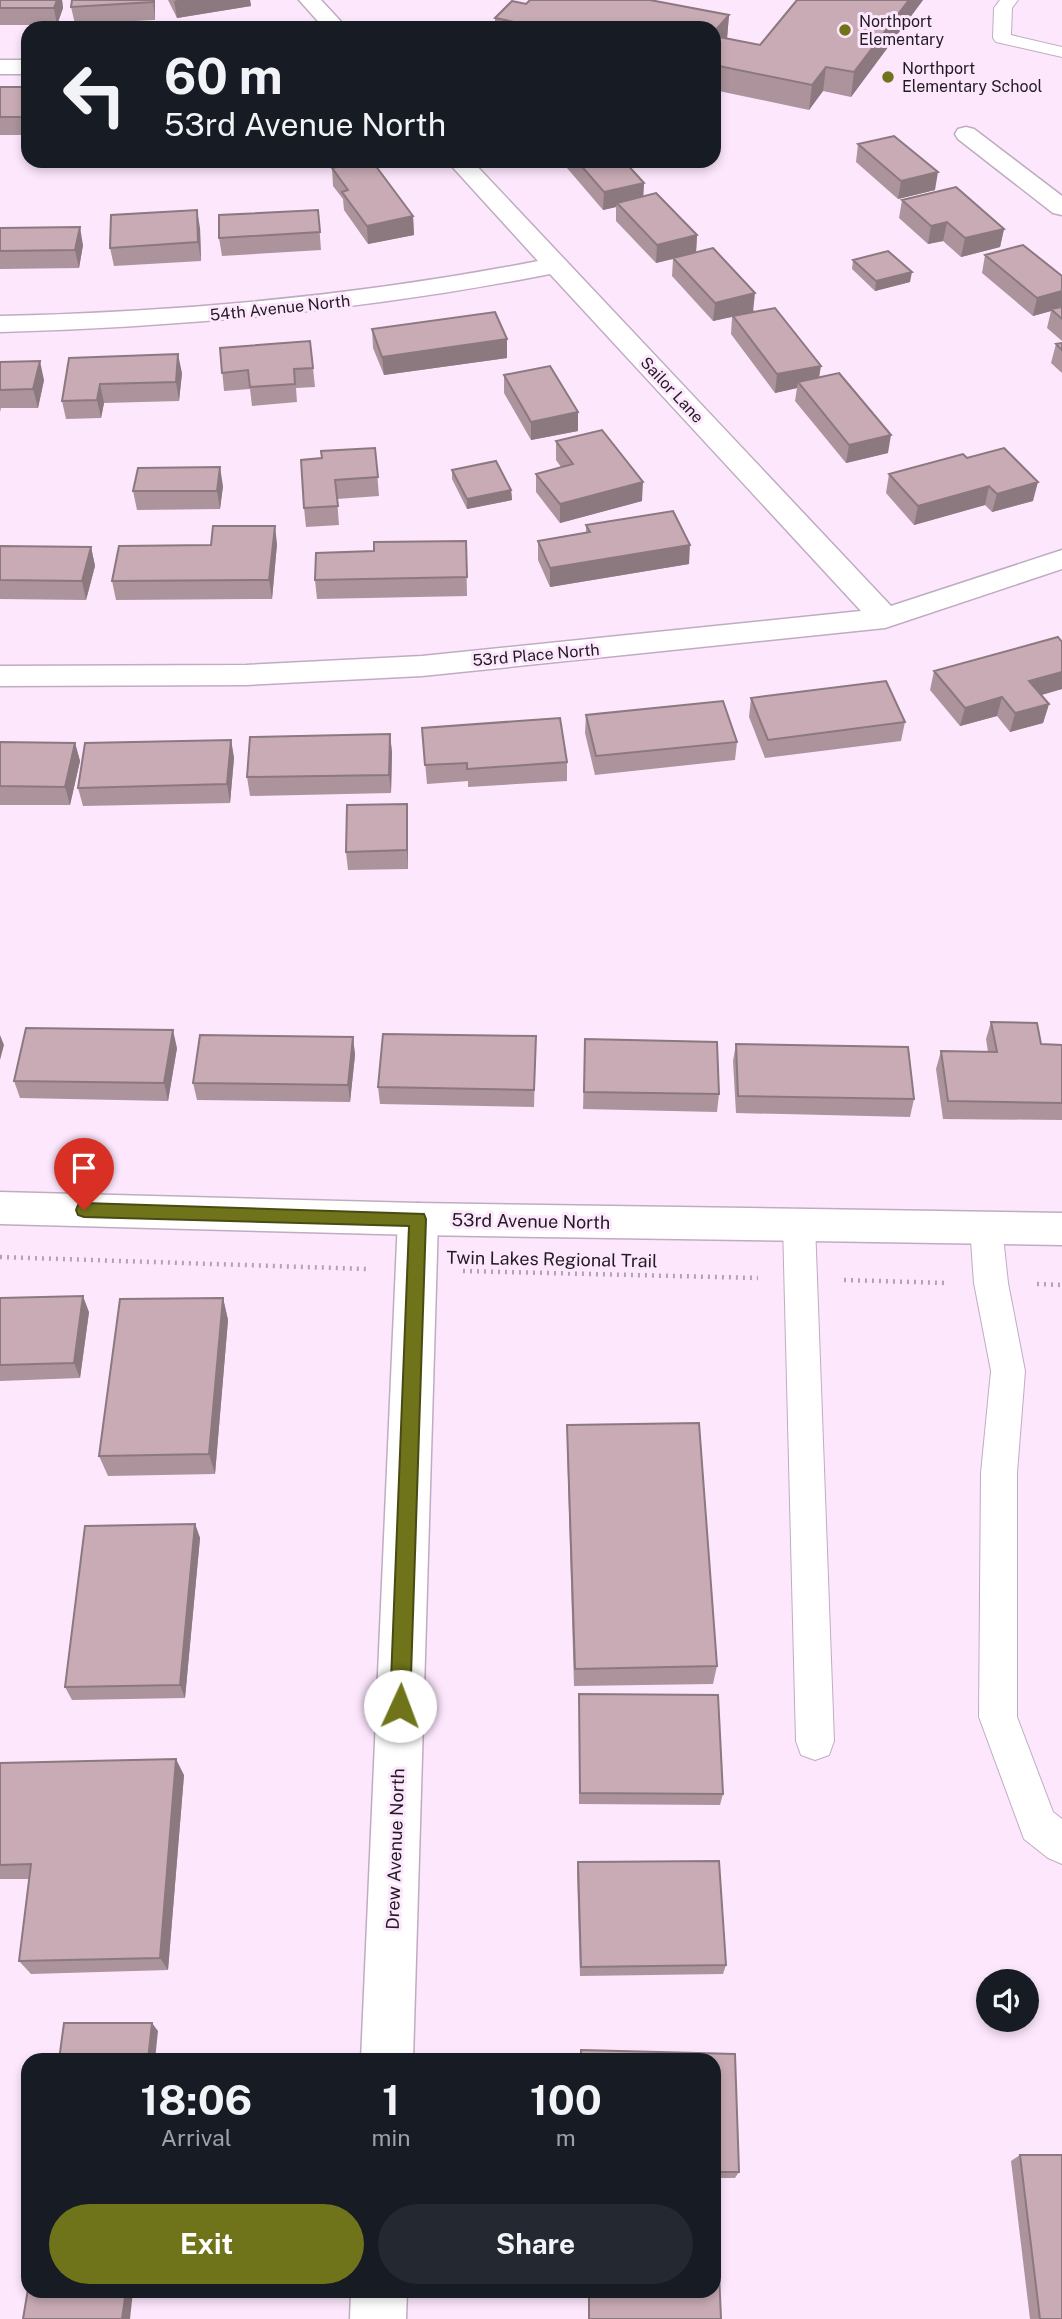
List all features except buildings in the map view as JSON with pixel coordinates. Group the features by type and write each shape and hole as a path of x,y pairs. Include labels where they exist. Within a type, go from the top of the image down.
{"street":[{"path":"309,0 329,21"},
{"path":"0,67 21,67"},
{"path":"966,134 1062,208"},
{"name":"Sailor Lane","path":"466,168 885,618"},
{"name":"54th Avenue North","path":"0,324 205,316 339,302 468,284 556,265"},
{"name":"53rd Place North","path":"0,676 246,675 422,666 885,618 1062,559"},
{"name":"53rd Avenue North","path":"0,1208 418,1219 1062,1229"},
{"name":"Drew Avenue North","path":"387,2053 418,1219"},
{"path":"378,2319 379,2298"}],"lane":[{"path":"1009,0 1003,8 1002,37 1062,52"},
{"path":"799,1224 815,1741"},
{"path":"986,1227 991,1283 1008,1371 999,1473 998,1717 1038,1825 1062,1844"}],"path":[{"name":"Twin Lakes Regional Trail","path":"0,1257 1062,1285"}],"place":[{"name":"Northport Elementary","path":"845,30"},
{"name":"Northport Elementary School","path":"888,77"}],"route":[{"path":"84,1210 418,1219 400,1706"}]}
